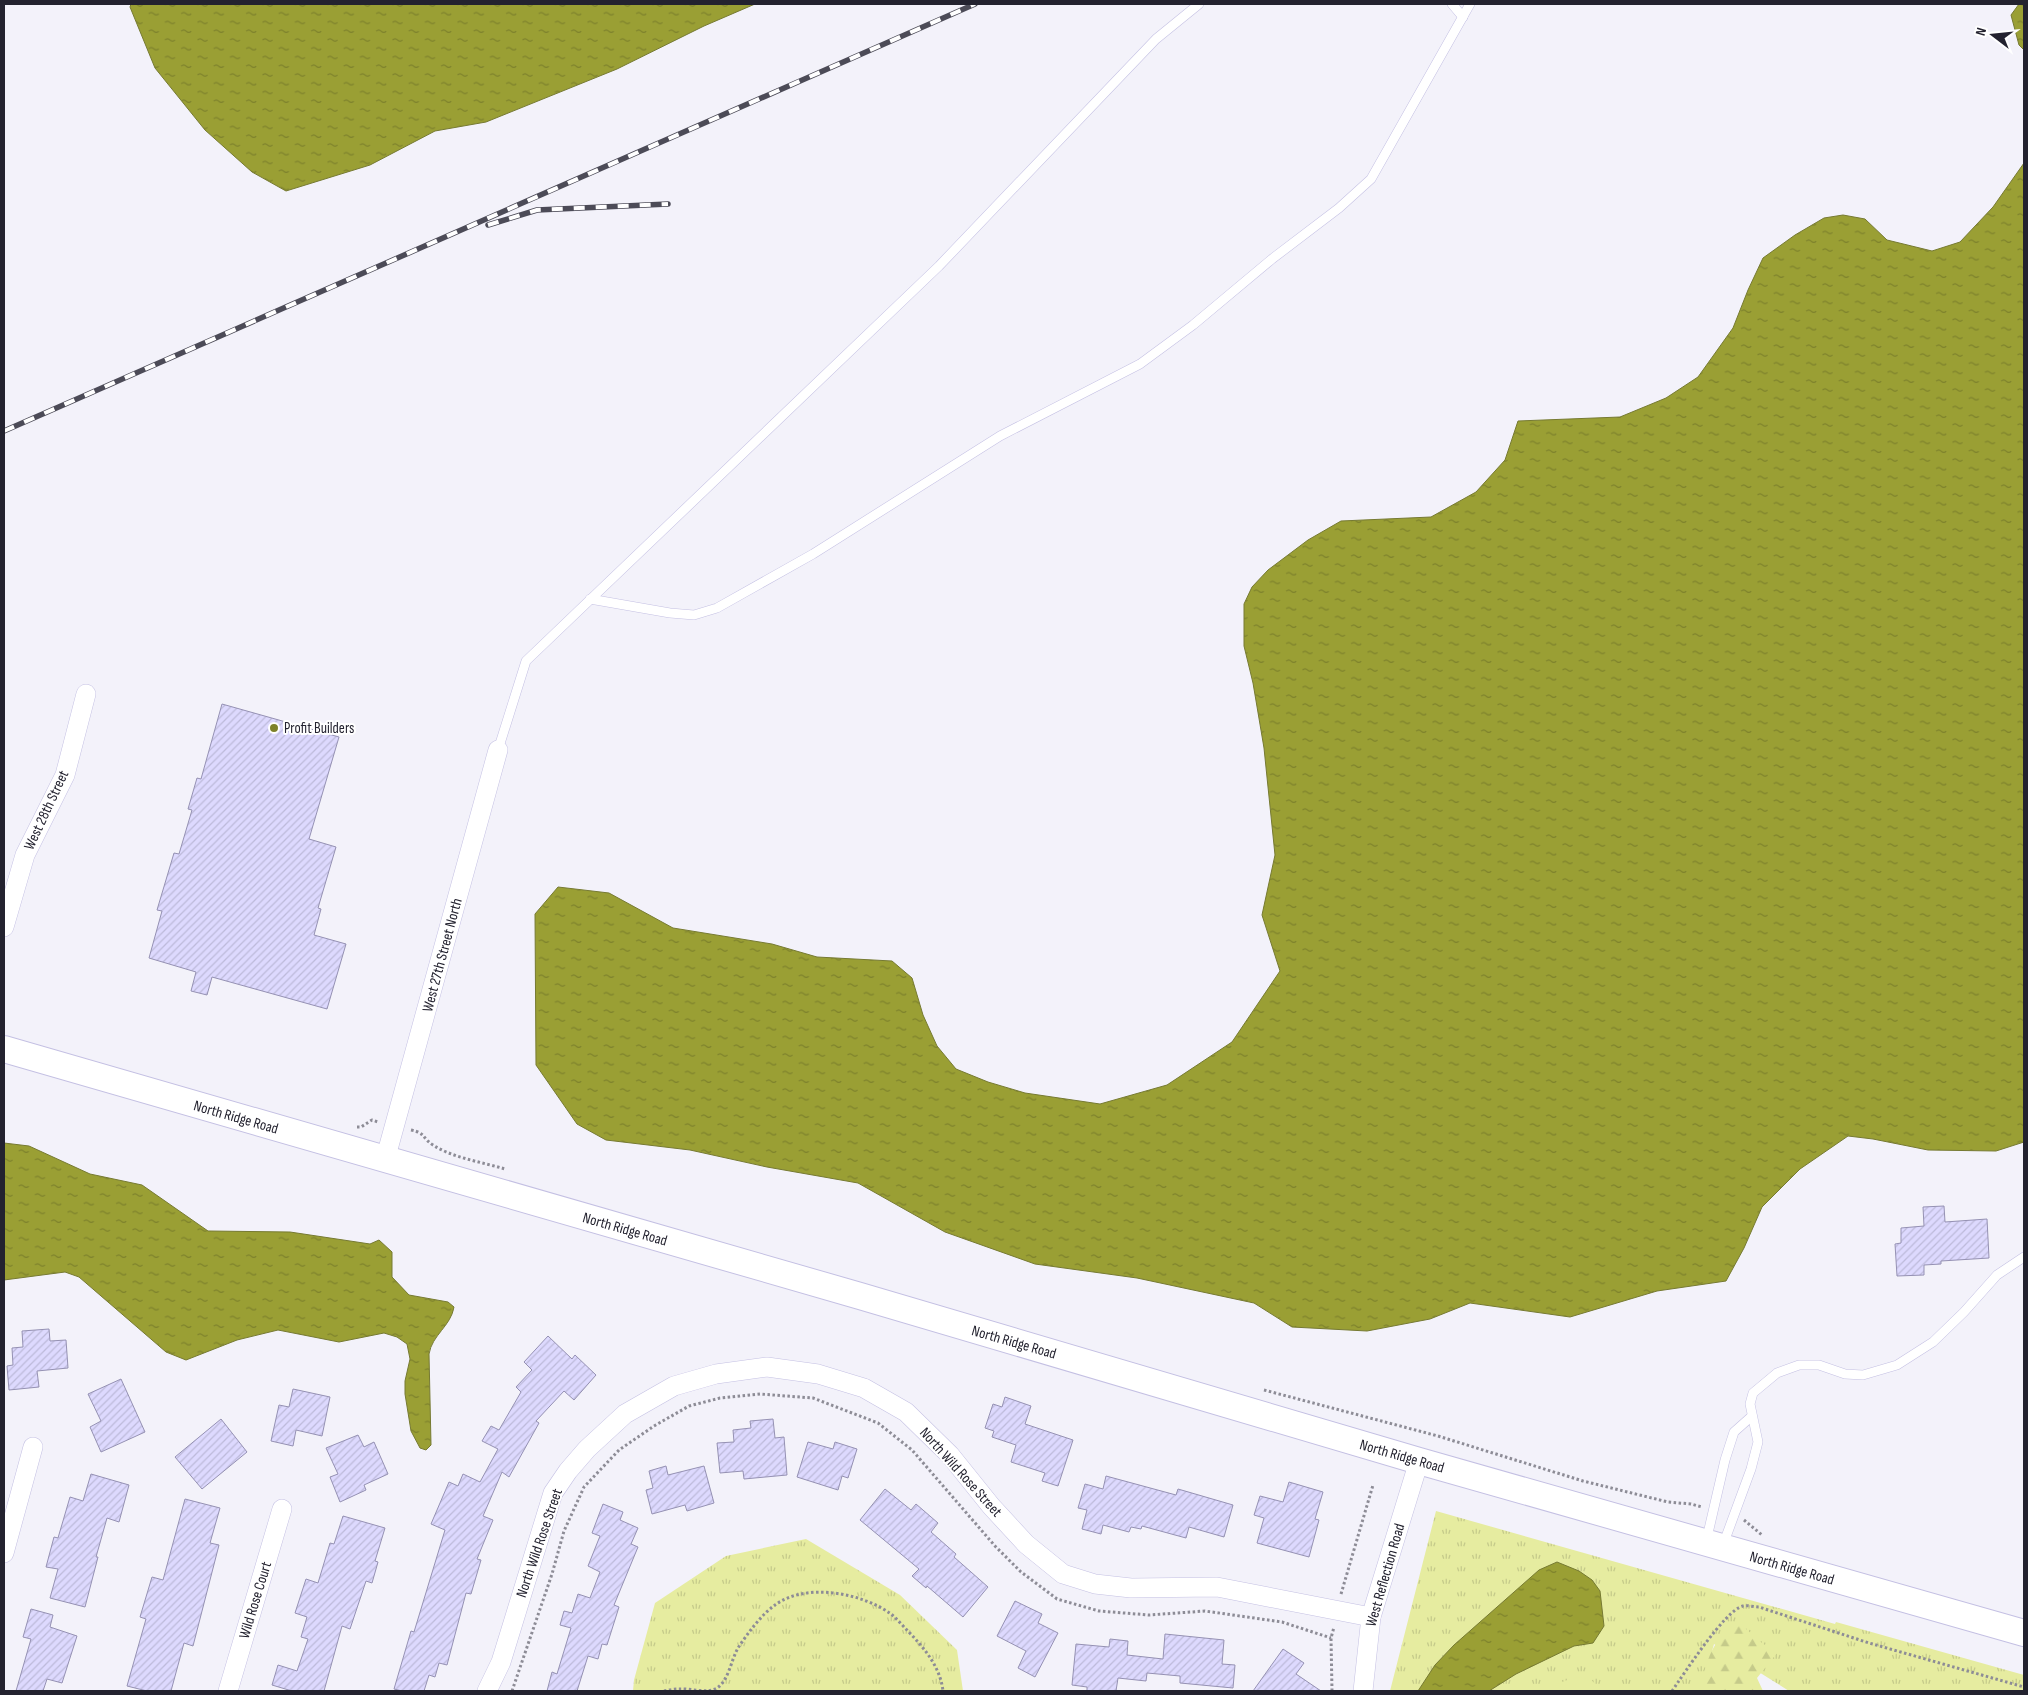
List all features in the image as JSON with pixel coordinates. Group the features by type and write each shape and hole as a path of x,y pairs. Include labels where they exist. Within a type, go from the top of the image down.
{"main road":[{"name":"North Ridge Road","path":"4,1049 860,1296 1419,1461 2024,1633"}],"street":[{"name":"West 28th Street","path":"4,927 25,855 64,775 86,694"},
{"name":"West 27th Street North","path":"385,1160 498,750"},
{"name":"North Wild Rose Street","path":"487,1691 501,1662 554,1493 587,1449 625,1414 674,1386 716,1374 767,1367 818,1374 864,1388 906,1412 950,1455 991,1506 1026,1544 1062,1574 1095,1584 1131,1588 1217,1587 1371,1618"},
{"path":"4,1553 34,1447"},
{"name":"West Reflection Road","path":"1363,1691 1371,1618 1419,1461"},
{"name":"Wild Rose Court","path":"228,1691 282,1509"}],"lane":[{"path":"498,750 526,661 939,266 1156,39 1199,4"},
{"path":"1452,4 1463,17"},
{"path":"590,600 670,614 694,615 717,608 812,554 1000,436 1140,364 1339,208 1371,179 1470,4"},
{"path":"1714,1545 1751,1469 1758,1442 1750,1404 1753,1393 1777,1373 1790,1367 1820,1365 1845,1374 1863,1375 1897,1365 1933,1342 1964,1312 1996,1275 2024,1257"},
{"path":"1714,1545 1725,1460 1734,1432 1752,1416"}],"path":[{"path":"512,1691 552,1574 564,1531 584,1487 619,1450 654,1426 689,1406 720,1398 760,1394 813,1398 878,1423 912,1450 960,1507 1021,1572 1057,1599 1099,1611 1149,1615 1206,1611 1282,1622 1331,1638"},
{"path":"1332,1691 1331,1638 1373,1485"},
{"path":"664,1691 680,1689 710,1690 717,1688 724,1680 738,1649 765,1613 776,1604 788,1598 816,1592 830,1592 868,1603 891,1614 926,1649 938,1670 943,1691"},
{"path":"1672,1691 1713,1634 1731,1614 1742,1606 1759,1607 1869,1643 2024,1687"}],"green space":[{"path":"1436,1511 1835,1624 1836,1622 2024,1675 2024,1691 1789,1691 1714,1644 1701,1691 1390,1691"},
{"path":"806,1539 900,1595 957,1650 963,1691 633,1691 634,1680 655,1603 726,1556"},
{"path":"1737,1621 1762,1643 1777,1653 1757,1678 1763,1691 1699,1691 1715,1644"},
{"path":"1575,1677 1593,1682 1598,1691 1552,1691 1557,1684"}],"water":[{"path":"131,4 755,4 704,26 617,69 486,122 435,131 370,165 286,191 252,172 205,130 155,68 130,7"},
{"path":"2019,4 2024,4 2024,50 2019,45 2011,15"},
{"path":"2024,163 2024,1142 1996,1151 1928,1150 1848,1136 1800,1169 1762,1207 1744,1248 1726,1281 1657,1291 1570,1317 1470,1303 1430,1319 1367,1331 1292,1327 1254,1303 1137,1278 1035,1264 945,1232 858,1183 767,1167 690,1150 606,1140 577,1124 536,1065 535,914 558,887 609,893 673,928 772,944 817,957 892,961 912,978 923,1015 937,1046 956,1069 988,1082 1025,1093 1100,1104 1167,1085 1232,1042 1280,971 1262,915 1275,855 1264,748 1253,683 1244,646 1244,604 1252,587 1268,570 1308,540 1341,521 1431,517 1476,492 1505,460 1518,421 1620,417 1666,398 1698,377 1733,328 1763,258 1795,235 1824,218 1843,215 1865,219 1887,240 1932,251 1960,242 1993,207"},
{"path":"4,1143 29,1146 90,1174 142,1185 208,1231 290,1232 370,1244 379,1240 392,1252 392,1277 409,1295 448,1302 454,1307 449,1320 434,1341 429,1354 431,1445 426,1450 420,1448 411,1431 405,1394 405,1381 410,1359 407,1344 397,1337 384,1333 339,1342 278,1330 237,1340 186,1360 166,1352 79,1277 65,1272 4,1280"},
{"path":"1557,1562 1579,1571 1592,1580 1600,1591 1604,1626 1593,1643 1574,1646 1516,1674 1489,1691 1418,1691 1435,1665 1454,1645 1539,1570"}],"building":[{"path":"222,704 339,737 309,839 336,847 318,908 321,909 314,935 346,944 327,1009 212,977 207,995 191,991 196,972 149,958 162,911 157,910 174,853 179,854 192,810 188,809 197,778 201,779"},
{"path":"1944,1206 1945,1222 1987,1219 1989,1258 1941,1261 1941,1264 1924,1265 1924,1275 1897,1276 1895,1244 1901,1243 1901,1228 1924,1226 1923,1207"},
{"path":"49,1329 50,1341 66,1340 68,1368 37,1371 39,1387 9,1390 7,1366 13,1365 12,1348 23,1347 22,1331"},
{"path":"548,1336 572,1359 575,1355 596,1375 574,1400 564,1391 536,1421 539,1423 509,1477 502,1472 483,1516 493,1520 477,1559 481,1560 471,1594 466,1593 447,1665 439,1663 435,1677 429,1675 424,1691 394,1689 411,1631 414,1632 445,1530 431,1524 449,1482 458,1486 463,1474 480,1482 498,1449 482,1441 491,1426 499,1430 521,1392 516,1387 532,1370 524,1362"},
{"path":"121,1379 145,1432 101,1452 90,1427 101,1421 88,1394"},
{"path":"293,1389 330,1397 322,1436 296,1430 293,1446 271,1441 279,1405 289,1407"},
{"path":"1005,1397 1031,1406 1025,1424 1073,1440 1058,1486 1042,1481 1045,1473 1011,1462 1016,1445 992,1437 994,1431 985,1428 993,1404 1002,1407"},
{"path":"221,1419 247,1452 202,1489 175,1457"},
{"path":"773,1419 775,1438 784,1437 787,1475 744,1479 743,1471 720,1473 717,1443 734,1442 733,1430 751,1428 750,1421"},
{"path":"358,1435 364,1447 374,1442 388,1474 364,1485 366,1490 340,1502 330,1477 338,1474 326,1448"},
{"path":"808,1442 833,1449 835,1442 857,1449 848,1478 842,1476 838,1490 797,1477"},
{"path":"666,1466 668,1475 704,1466 714,1503 687,1511 685,1505 652,1514 646,1490 653,1488 649,1471"},
{"path":"91,1474 129,1485 119,1522 107,1518 85,1607 50,1598 58,1569 46,1567 54,1537 58,1538 70,1497 83,1501"},
{"path":"1106,1476 1176,1495 1178,1489 1233,1505 1224,1537 1189,1527 1186,1538 1142,1526 1141,1529 1131,1527 1129,1532 1103,1525 1101,1534 1082,1529 1087,1510 1078,1508 1085,1484 1103,1489"},
{"path":"1289,1482 1323,1492 1315,1519 1319,1520 1309,1557 1257,1543 1264,1518 1254,1515 1260,1496 1283,1502"},
{"path":"885,1489 911,1510 916,1504 938,1523 931,1532 956,1554 954,1557 988,1587 963,1617 927,1586 926,1588 912,1576 919,1569 860,1520"},
{"path":"185,1499 220,1508 210,1543 219,1545 193,1646 184,1643 171,1691 147,1691 127,1686 146,1619 140,1617 152,1577 163,1580"},
{"path":"603,1504 623,1512 620,1520 638,1528 631,1544 638,1547 614,1605 619,1607 607,1645 602,1644 598,1659 588,1656 577,1691 547,1691 552,1672 557,1674 571,1628 560,1625 564,1611 572,1613 578,1594 590,1598 600,1572 588,1566 600,1536 592,1533"},
{"path":"343,1516 385,1528 375,1561 378,1562 372,1583 366,1581 350,1629 342,1626 324,1691 292,1691 272,1685 278,1665 297,1671 308,1639 301,1637 307,1617 295,1613 306,1579 318,1583 330,1543 334,1544"},
{"path":"1015,1601 1042,1614 1038,1623 1058,1633 1035,1677 1018,1668 1026,1651 997,1636"},
{"path":"31,1609 53,1615 50,1627 77,1636 62,1683 47,1679 43,1691 16,1691 31,1639 23,1637"},
{"path":"1165,1634 1224,1640 1222,1664 1235,1665 1233,1688 1180,1683 1180,1676 1147,1673 1146,1681 1118,1678 1116,1691 1087,1691 1087,1687 1072,1685 1076,1644 1109,1647 1110,1639 1128,1641 1127,1655 1163,1659"},
{"path":"1283,1649 1304,1663 1296,1674 1321,1691 1253,1691"}],"railway":[{"path":"4,431 975,4"},
{"path":"488,225 537,210 668,204"}],"place":[{"name":"Profit Builders","path":"274,728"}]}
